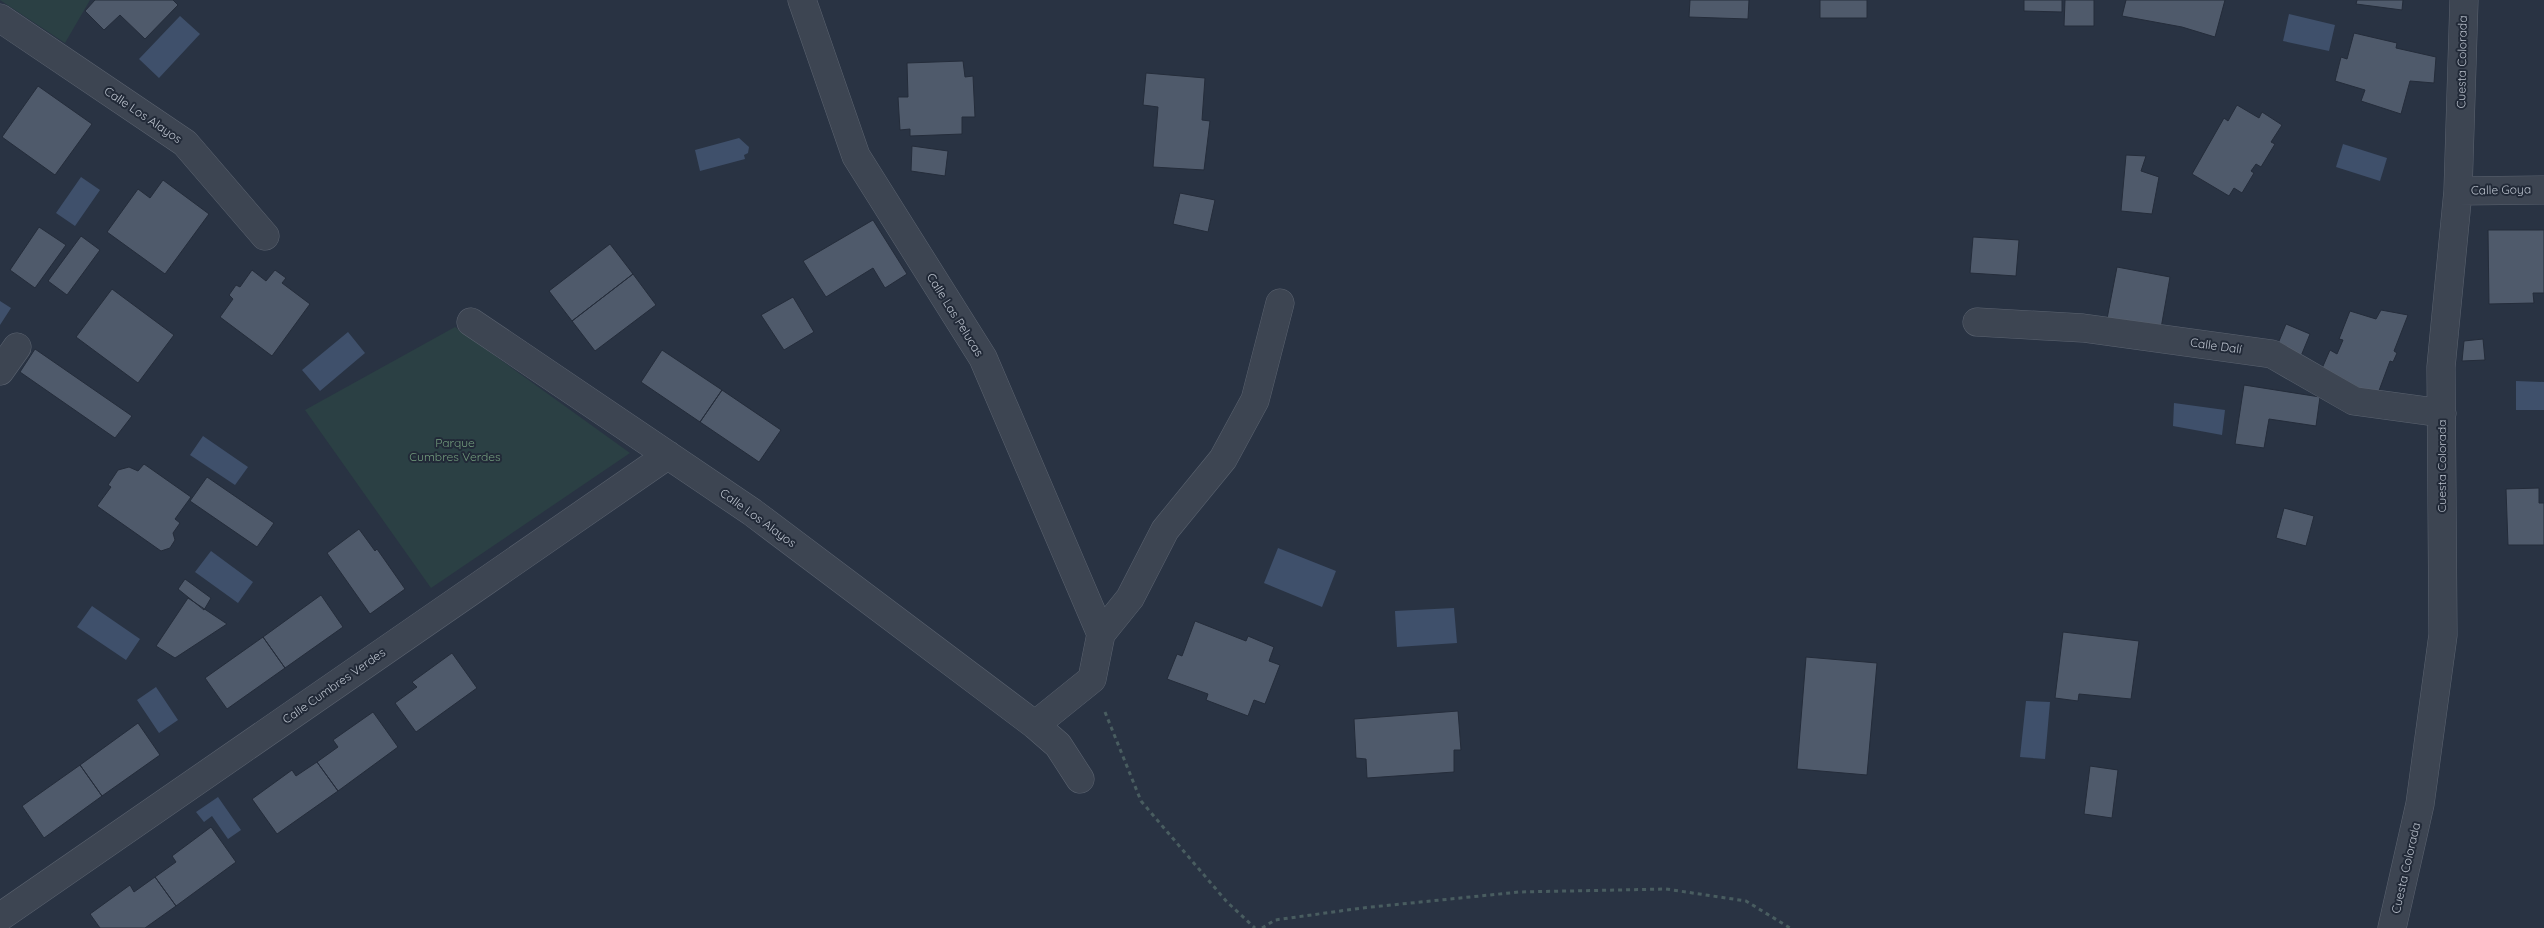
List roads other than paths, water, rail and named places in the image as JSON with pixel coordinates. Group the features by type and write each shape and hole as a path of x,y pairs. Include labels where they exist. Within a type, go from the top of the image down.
{"street":[{"name":"Calle Las Pelucas","path":"802,0 856,156 983,358 1101,634"},
{"name":"Cuesta Colorada","path":"2392,928 2420,804 2442,635 2441,367 2458,191 2464,0"},
{"name":"Calle Los Alayos","path":"0,18 185,143 265,236"},
{"name":"Calle Goya","path":"2458,191 2544,190"},
{"path":"1035,725 1092,679 1101,634 1130,598 1165,530 1222,459 1254,400 1280,303"},
{"name":"Calle Los Alayos","path":"472,322 752,512 1035,725 1058,746 1080,779"},
{"name":"Calle Dalí","path":"1977,322 2083,328 2272,354 2354,400 2442,413"},
{"path":"0,371 17,347"},
{"name":"Calle Cumbres Verdes","path":"0,917 668,455"}],"water":[{"path":"2289,14 2335,25 2329,51 2283,41"},
{"path":"180,16 200,34 159,78 139,59"},
{"path":"739,138 749,147 748,153 744,155 745,159 700,171 695,150"},
{"path":"2343,144 2387,158 2380,181 2336,167"},
{"path":"81,177 100,190 75,226 56,213"},
{"path":"0,301 11,308 0,325"},
{"path":"348,332 365,353 320,391 302,370"},
{"path":"2516,381 2544,382 2544,410 2516,410"},
{"path":"2174,403 2225,410 2222,435 2173,426"},
{"path":"203,436 248,467 235,485 190,455"},
{"path":"1278,548 1336,571 1322,607 1264,583"},
{"path":"211,551 253,582 238,603 195,572"},
{"path":"92,606 140,639 126,660 77,627"},
{"path":"1454,608 1457,643 1397,647 1395,611"},
{"path":"156,687 178,720 159,733 137,700"},
{"path":"2026,701 2050,702 2045,759 2020,757"},
{"path":"218,797 241,830 228,839 212,816 204,822 196,812"}],"park label":[{"name":"Parque Cumbres Verdes","path":"455,450"}]}
